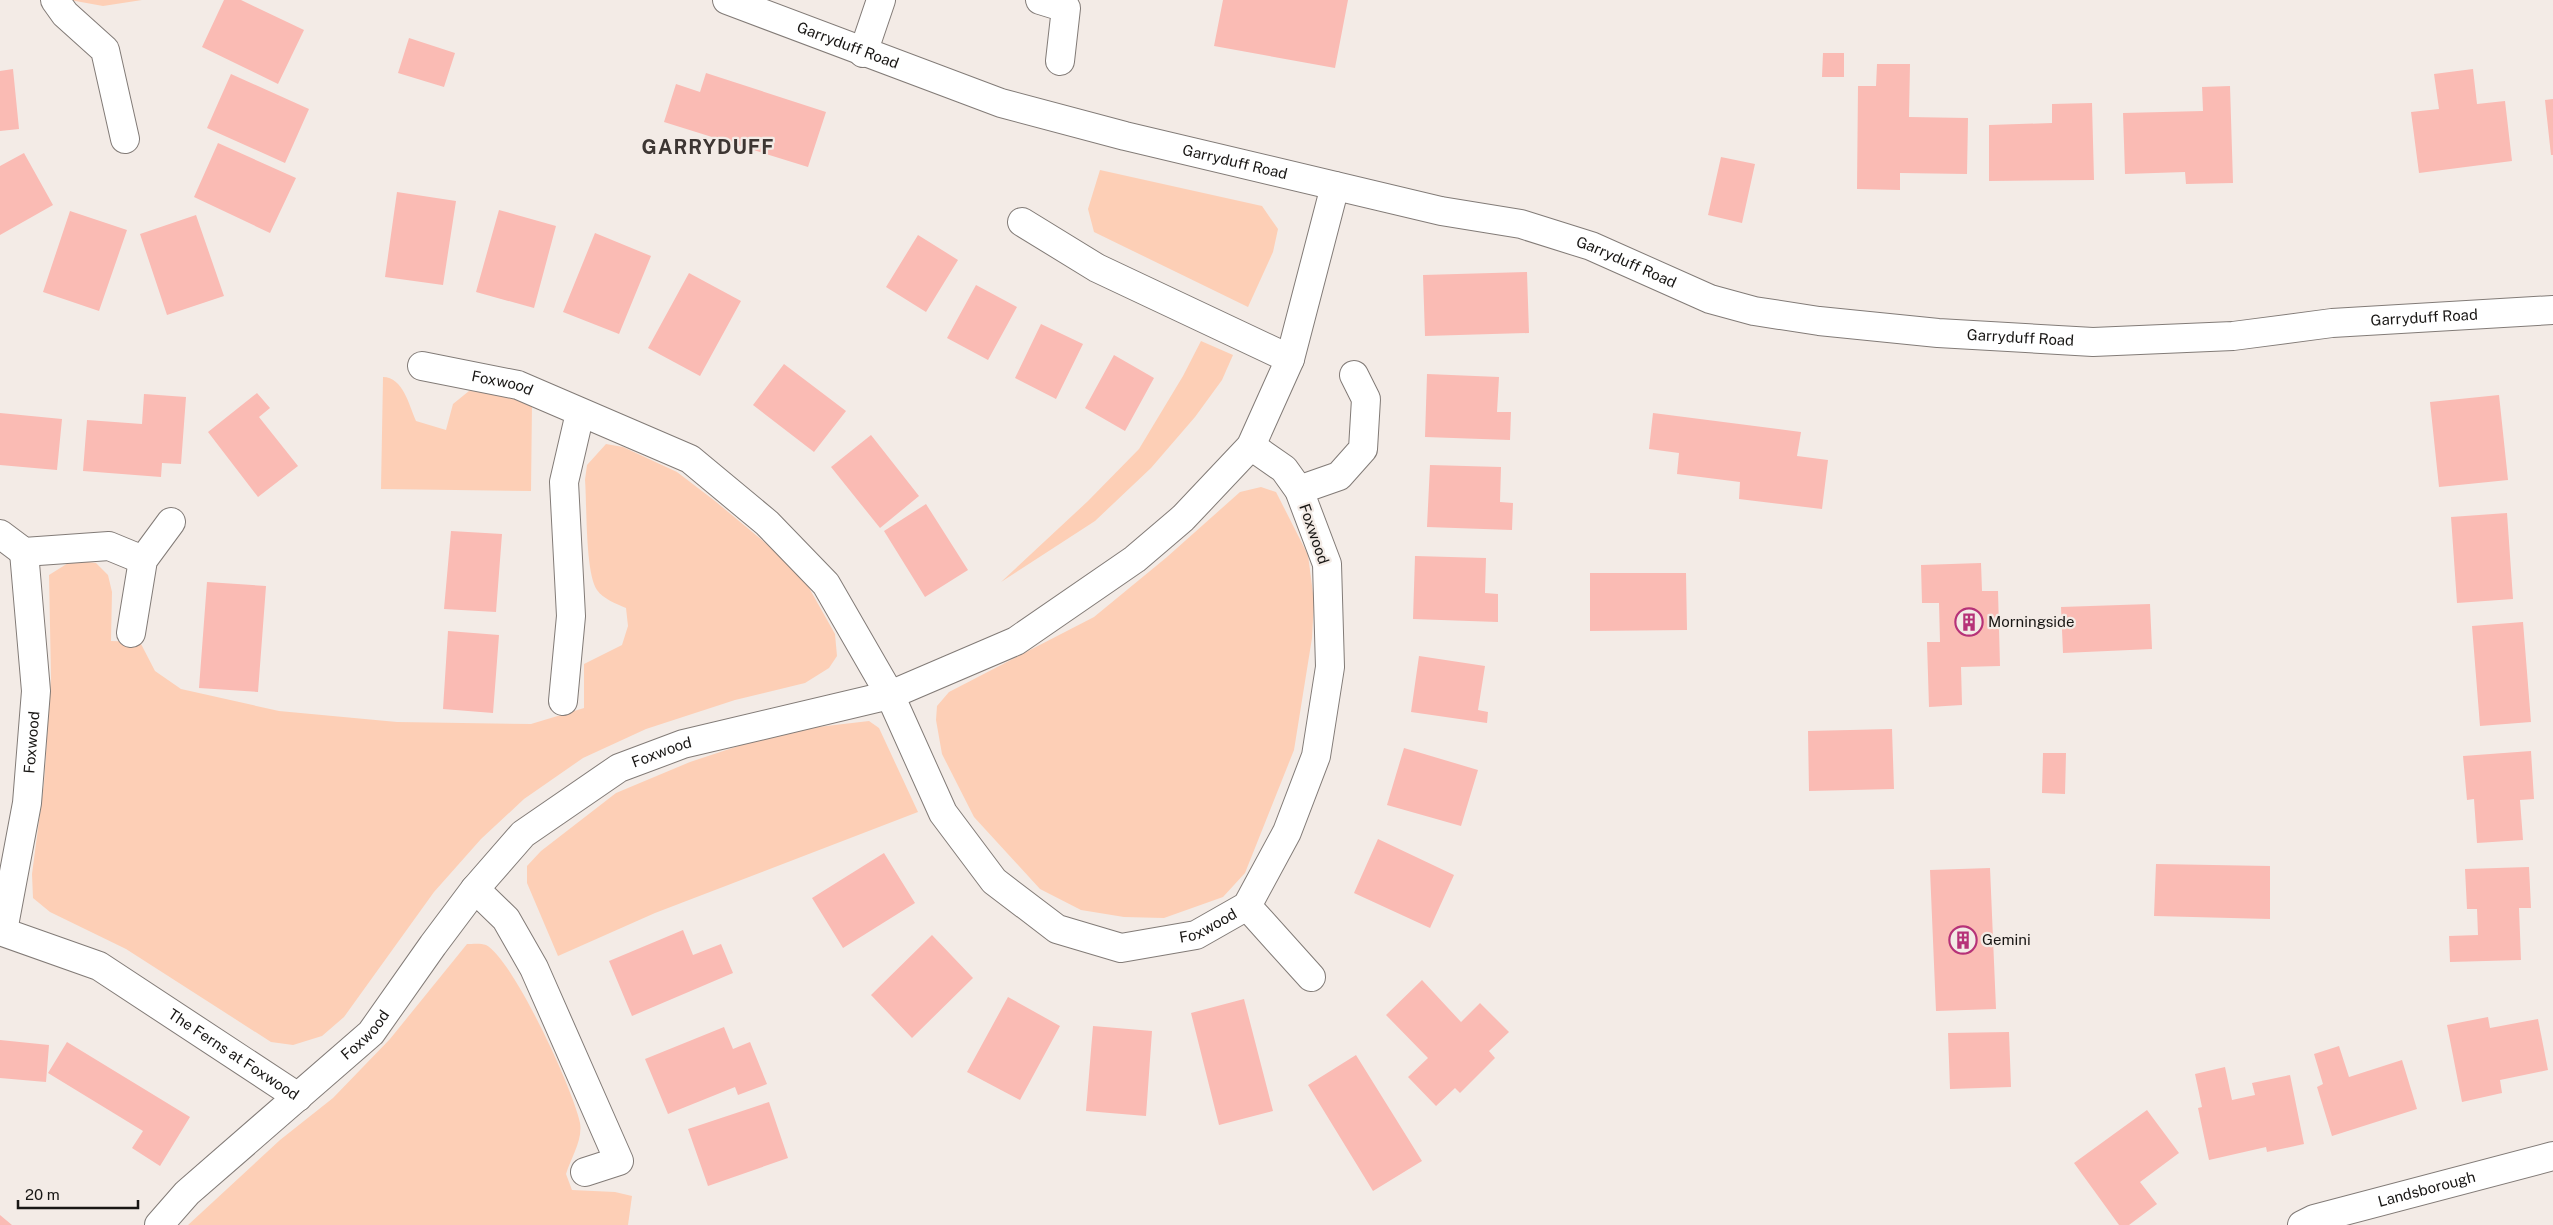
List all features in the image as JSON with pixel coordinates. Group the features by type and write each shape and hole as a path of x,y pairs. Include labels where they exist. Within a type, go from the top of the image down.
{"street":[{"path":"55,0 65,14 105,50 125,139"},
{"name":"Garryduff Road","path":"727,0 863,53 1001,103 1125,136 1441,211 1520,224 1591,246 1710,299 1754,311 1818,321 1938,333 2093,342 2233,336 2332,323 2553,310"},
{"path":"863,53 881,0"},
{"path":"1040,0 1066,8 1060,61"},
{"name":"Foxwood","path":"298,1097 371,1033 433,944 475,889 523,834 619,768 682,744 890,695 1016,641 1135,559 1183,518 1251,446 1290,359 1335,186"},
{"path":"1022,222 1097,268 1290,359"},
{"name":"Foxwood","path":"422,366 518,385 690,459 767,523 826,584 890,695 943,813 994,881 1057,929 1122,948 1196,935 1247,906 1287,832 1316,756 1330,667 1327,564 1299,490 1284,469 1251,446"},
{"name":"Foxwood","path":"1299,490 1340,476 1364,449 1366,399 1354,375"},
{"path":"563,701 571,616 564,482 580,413"},
{"path":"132,633 143,560 171,522"},
{"path":"0,534 24,552 109,546 143,560"},
{"name":"Foxwood","path":"2,931 27,803 36,691 24,552"},
{"path":"475,889 506,919 534,968 619,1161 585,1172"},
{"path":"1247,906 1311,976"},
{"name":"The Ferns at Foxwood","path":"2,931 99,966 298,1097 187,1193 159,1225"},
{"name":"Landsborough","path":"2302,1225 2314,1219 2553,1156"}],"shaded area":[{"path":"70,0 142,0 103,6"},
{"path":"1100,170 1262,206 1278,229 1273,252 1248,307 1094,232 1088,209"},
{"path":"1201,341 1233,355 1222,380 1195,417 1151,468 1095,521 1001,582 1088,501 1139,449 1183,376"},
{"path":"383,377 390,378 400,387 408,400 416,421 446,430 453,404 469,391 491,392 532,403 531,491 381,489"},
{"path":"606,444 623,447 677,472 775,551 808,586 835,634 837,656 829,668 805,683 735,700 646,729 583,758 524,799 481,839 434,892 344,1017 322,1036 293,1045 271,1042 126,949 50,912 33,898 32,874 44,783 51,677 49,575 73,560 96,563 108,575 112,592 111,641 140,642 155,671 181,689 279,711 397,722 531,724 584,708 584,664 622,645 628,626 626,608 606,599 597,590 590,569 588,554 585,480 587,465"},
{"path":"1261,487 1276,492 1308,555 1314,601 1312,638 1294,750 1245,873 1223,897 1164,918 1124,917 1081,910 1040,889 974,817 942,754 936,720 937,706 949,692 1094,617 1167,557 1240,492"},
{"path":"869,721 879,728 918,812 655,913 558,956 527,883 527,866 541,851 616,793 690,762 784,731"},
{"path":"467,944 486,945 498,955 541,1027 567,1084 580,1123 580,1136 566,1174 572,1190 615,1192 632,1196 628,1225 188,1225 280,1140 333,1098 390,1039"}],"building":[{"path":"224,0 241,0 304,30 278,84 202,47"},
{"path":"1223,0 1348,0 1335,68 1214,46"},
{"path":"409,38 455,53 444,87 398,73"},
{"path":"1823,53 1844,53 1844,77 1822,77"},
{"path":"1877,64 1910,64 1909,117 1968,118 1967,174 1900,173 1900,190 1857,189 1858,86 1876,86"},
{"path":"13,69 19,129 0,131 0,71"},
{"path":"2473,69 2477,104 2505,101 2512,161 2419,173 2411,112 2439,109 2434,74"},
{"path":"706,73 826,112 808,167 664,122 676,84 700,92"},
{"path":"231,74 309,109 285,163 207,128"},
{"path":"2230,86 2233,183 2186,184 2185,172 2125,174 2123,113 2203,111 2202,87"},
{"path":"2553,99 2553,155 2551,155 2545,100"},
{"path":"2092,103 2094,180 1989,181 1989,125 2052,123 2052,104"},
{"path":"218,143 296,178 270,233 194,197"},
{"path":"24,153 53,205 0,235 0,166"},
{"path":"1721,157 1755,164 1742,223 1708,215"},
{"path":"397,192 456,201 443,285 385,277"},
{"path":"499,210 556,226 534,308 476,292"},
{"path":"70,211 127,230 99,311 43,292"},
{"path":"196,215 224,296 167,315 140,234"},
{"path":"595,233 651,256 619,334 563,312"},
{"path":"918,235 958,260 926,312 886,287"},
{"path":"1527,272 1529,333 1425,336 1423,275"},
{"path":"689,273 741,301 700,376 648,348"},
{"path":"976,285 1017,307 988,360 947,338"},
{"path":"1041,324 1083,344 1056,399 1015,378"},
{"path":"1114,355 1154,378 1125,431 1085,408"},
{"path":"784,364 846,411 814,452 753,405"},
{"path":"1427,374 1499,377 1497,412 1511,412 1510,440 1425,437"},
{"path":"257,393 270,408 259,417 298,466 258,497 208,432"},
{"path":"144,394 186,397 181,464 162,463 161,477 83,471 87,420 142,424"},
{"path":"2499,395 2508,480 2439,487 2430,402"},
{"path":"0,413 62,419 57,470 0,465"},
{"path":"1653,413 1801,432 1797,456 1828,460 1822,509 1739,499 1740,482 1677,474 1679,453 1649,449"},
{"path":"871,435 919,496 880,528 831,467"},
{"path":"1430,465 1501,467 1500,502 1513,503 1512,530 1427,527"},
{"path":"926,504 968,570 925,597 884,531"},
{"path":"2507,513 2513,599 2457,603 2451,517"},
{"path":"451,531 502,534 496,612 444,609"},
{"path":"1415,556 1486,558 1485,593 1498,594 1498,622 1413,619"},
{"name":"Morningside","path":"1981,563 1982,591 1998,591 2000,666 1961,667 1962,705 1929,707 1927,642 1940,642 1939,603 1922,603 1921,565"},
{"path":"1590,573 1686,573 1687,630 1590,631"},
{"path":"207,582 266,586 258,692 199,688"},
{"path":"2150,604 2152,649 2063,653 2061,607"},
{"path":"2523,622 2531,722 2480,726 2472,626"},
{"path":"448,631 499,635 493,713 443,709"},
{"path":"1419,656 1485,666 1478,710 1488,712 1487,723 1411,712"},
{"path":"1892,729 1894,789 1809,791 1808,731"},
{"path":"1404,748 1478,770 1461,826 1387,805"},
{"path":"2531,751 2534,799 2520,800 2523,840 2477,843 2474,799 2467,800 2463,756"},
{"path":"2043,753 2066,753 2065,794 2042,793"},
{"path":"1378,839 1454,875 1430,928 1354,893"},
{"path":"884,853 915,903 843,948 812,898"},
{"path":"2156,864 2270,866 2270,919 2154,916"},
{"path":"2529,867 2531,908 2519,908 2521,960 2450,962 2449,936 2478,935 2477,909 2467,909 2465,869"},
{"name":"Gemini","path":"1990,868 1996,1009 1936,1011 1930,870"},
{"path":"683,930 693,955 721,944 733,973 632,1016 609,961"},
{"path":"932,935 973,978 912,1038 871,995"},
{"path":"1422,980 1461,1022 1480,1003 1509,1032 1489,1051 1495,1058 1460,1093 1455,1088 1436,1106 1408,1077 1428,1058 1386,1015"},
{"path":"1008,997 1060,1026 1020,1100 967,1072"},
{"path":"1244,999 1273,1111 1219,1125 1191,1013"},
{"path":"2488,1017 2490,1028 2538,1019 2548,1070 2500,1080 2502,1093 2462,1102 2447,1025"},
{"path":"1093,1026 1152,1031 1146,1116 1086,1111"},
{"path":"724,1027 733,1049 750,1042 767,1084 738,1095 735,1087 668,1114 645,1059"},
{"path":"2009,1032 2011,1087 1950,1089 1948,1033"},
{"path":"0,1040 49,1045 46,1082 0,1078"},
{"path":"67,1042 190,1117 160,1166 132,1148 143,1131 48,1073"},
{"path":"2339,1046 2349,1077 2402,1060 2417,1109 2332,1136 2317,1087 2323,1084 2314,1054"},
{"path":"1356,1055 1422,1161 1373,1191 1308,1085"},
{"path":"2225,1067 2232,1100 2255,1095 2252,1083 2290,1075 2304,1144 2267,1152 2266,1147 2209,1160 2198,1108 2202,1107 2195,1074"},
{"path":"769,1102 788,1158 708,1186 688,1129"},
{"path":"2147,1110 2179,1153 2140,1182 2157,1204 2129,1225 2119,1225 2074,1163"},
{"path":"0,1215 12,1225 0,1225"}],"place":[{"name":"Morningside","path":"1969,622"},
{"name":"Gemini","path":"1963,940"}],"district":[{"name":"GARRYDUFF","path":"708,147"}]}
